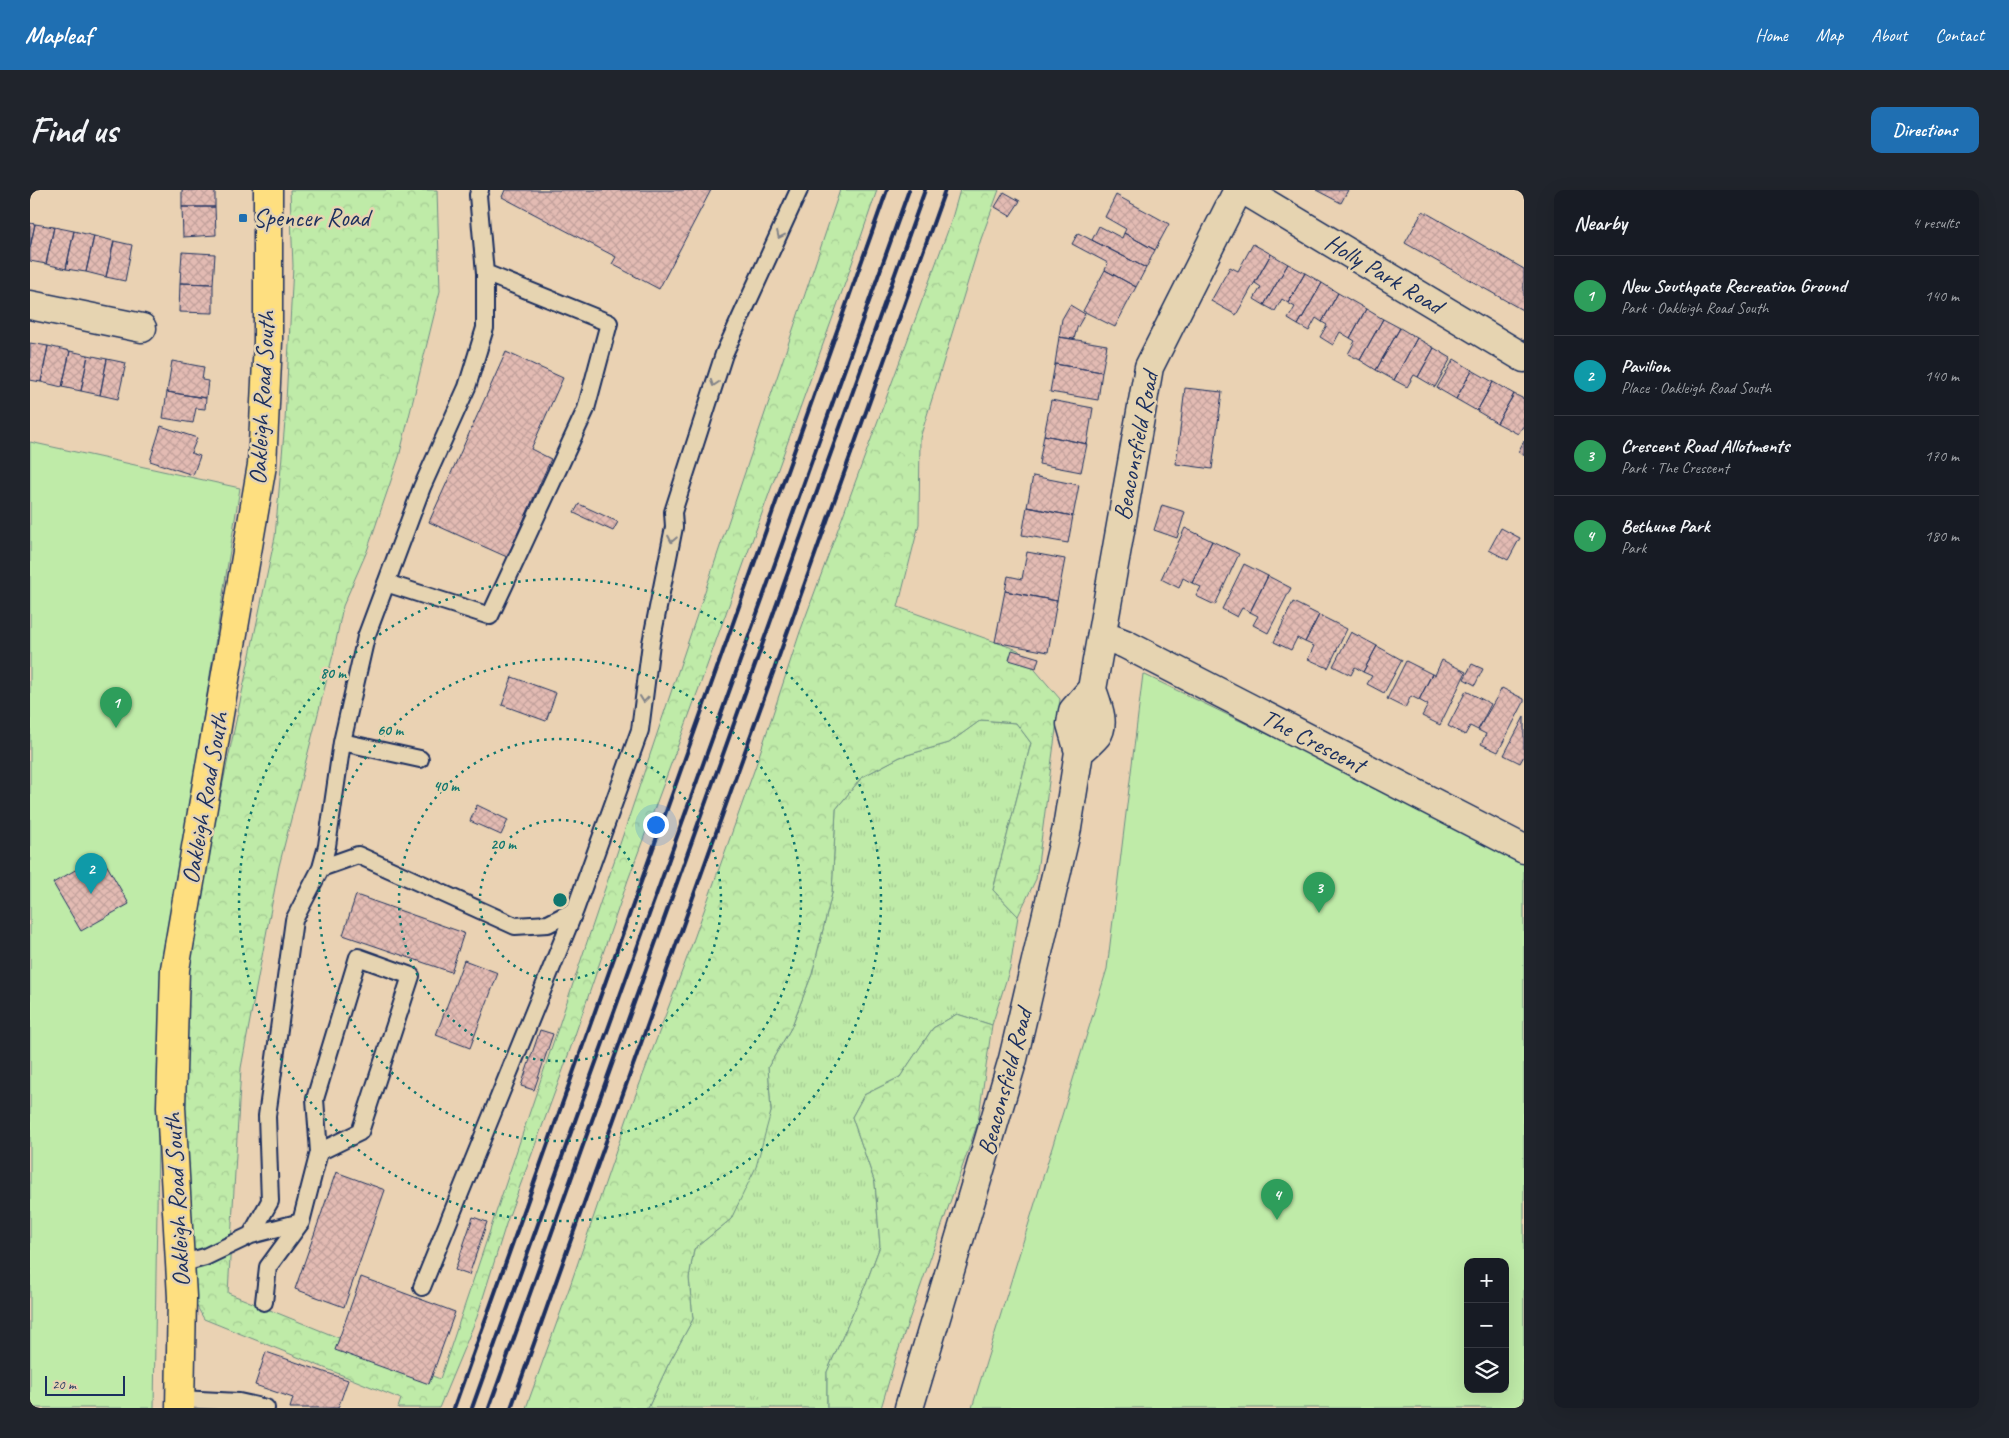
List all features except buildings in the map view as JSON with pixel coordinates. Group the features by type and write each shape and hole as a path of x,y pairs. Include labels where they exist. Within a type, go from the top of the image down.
{"main road":[{"name":"Oakleigh Road South","path":"180,1404 182,1297 172,1106 175,970 262,465 268,341 268,190"}],"street":[{"name":"Beaconsfield Road","path":"909,1408 1014,1060 1067,828 1079,752 1098,734 1101,719 1092,689 1149,367 1238,190"},
{"name":"Holly Park Road","path":"1244,190 1524,358"},
{"path":"30,305 142,328"},
{"name":"The Crescent","path":"1102,634 1524,849"}],"lane":[{"path":"251,1235 270,1201 267,1116 294,920 321,868 327,846 342,742 366,637 422,486 467,387 485,328 484,273 478,195 480,190"},
{"path":"422,1287 575,910 640,730 651,643 674,527 673,512 724,354 799,190"},
{"path":"386,583 490,616 586,409 610,324 484,273"},
{"path":"342,742 420,759"},
{"path":"321,868 358,855 515,926 548,924 575,910"},
{"path":"264,1302 268,1267 301,1222 319,1152 315,1099 358,957 411,976 360,1132 319,1152"},
{"path":"180,1264 205,1257 251,1235 301,1222"},
{"path":"180,1404 240,1402 266,1408"}],"green space":[{"path":"290,190 437,190 440,291 399,457 367,551 343,606 334,651 279,866 241,1068 228,1293 440,1379 840,190 877,190 848,275 628,880 563,1070 507,1221 477,1317 439,1408 398,1408 401,1399 204,1319 190,1294 181,1119 189,943 275,537 285,421 293,266"},
{"path":"960,190 999,190 981,239 920,438 919,524 898,607 1018,650 1060,699 1036,879 1018,916 993,890 1031,743 1016,723 981,720 949,743 900,757 862,777 836,809 832,893 812,974 791,1028 768,1067 771,1112 756,1167 731,1219 694,1249 689,1278 693,1319 668,1365 648,1408 526,1408 630,1110 755,768 800,632 950,225"},
{"path":"30,442 240,488 163,968 160,1007 154,1408 30,1408"},
{"path":"1143,674 1524,858 1524,1408 972,1408 1107,969"},
{"path":"981,720 1016,723 1031,743 993,890 1018,916 1010,968 992,1025 957,1014 933,1028 900,1077 864,1095 852,1117 875,1183 880,1246 865,1286 827,1372 827,1408 648,1408 668,1365 693,1319 689,1278 694,1249 731,1219 771,1112 768,1067 791,1028 812,974 832,893 836,809 862,777 900,757 949,743"},
{"path":"957,1014 992,1025 978,1122 896,1357 881,1408 827,1408 827,1372 865,1286 880,1246 875,1183 852,1117 864,1095 900,1077 933,1028"}],"railway":[{"path":"454,1408 887,190"},
{"path":"472,1408 909,190"},
{"path":"489,1408 925,190"},
{"path":"511,1408 945,190"}],"place":[{"name":"Spencer Road","path":"243,218"},
{"name":"New Southgate Recreation Ground","path":"116,728"},
{"name":"Pavilion","path":"91,894"},
{"name":"Crescent Road Allotments","path":"1319,913"},
{"name":"Bethune Park","path":"1277,1220"}]}
